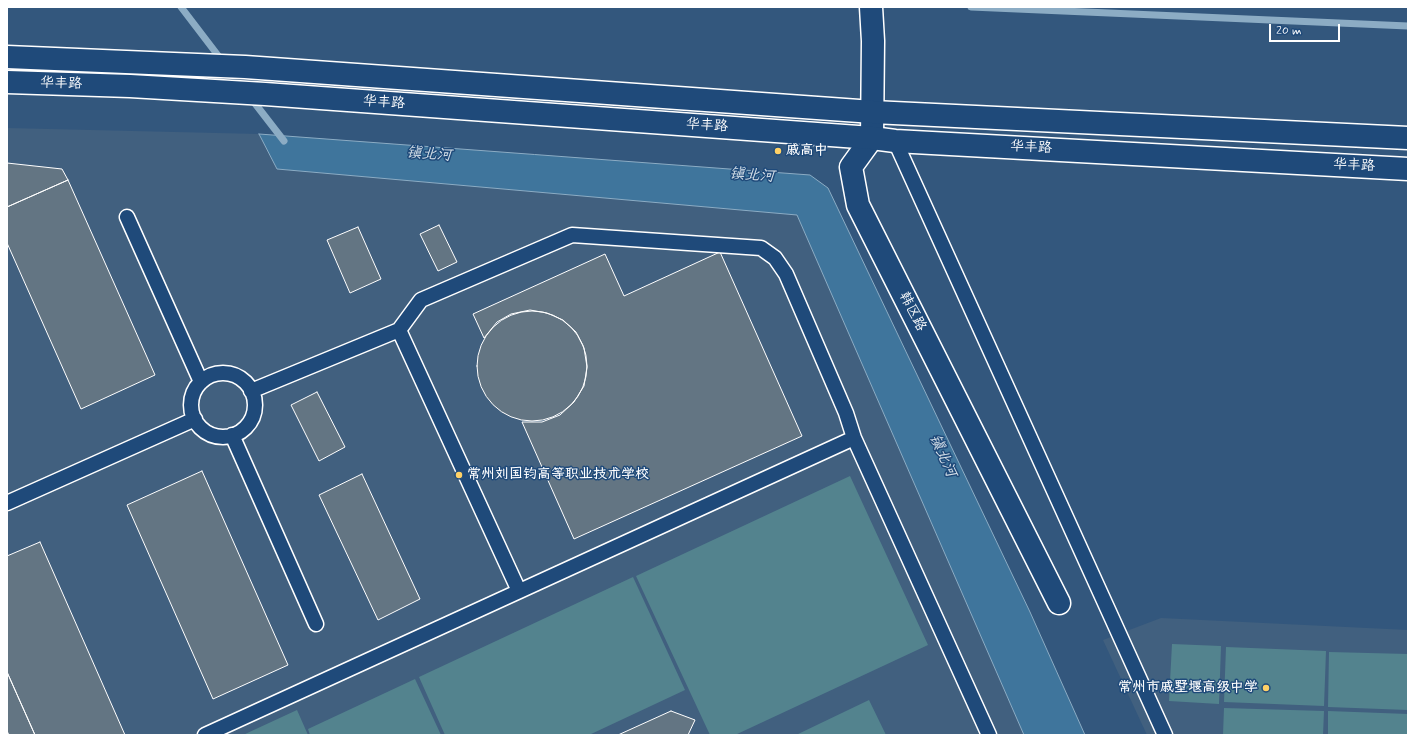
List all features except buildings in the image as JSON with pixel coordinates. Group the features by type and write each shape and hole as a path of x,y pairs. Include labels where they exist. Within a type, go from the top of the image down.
{"street":[{"path":"871,7 873,41 872,138"},
{"name":"华丰路","path":"7,56 245,67 873,112 1408,138"},
{"name":"华丰路","path":"7,82 130,86 266,94 872,138 895,141 1408,169"},
{"name":"韩区路","path":"872,138 851,167 858,205 1059,603"}],"lane":[{"path":"895,141 1165,735"},
{"path":"127,217 201,382"},
{"path":"251,391 399,330 421,300 572,235 761,248 775,258 786,274 846,413 854,438 989,735"},
{"path":"399,330 519,591"},
{"path":"219,373 229,373 246,383 251,391 254,402 254,413 249,423 242,430 232,435 221,437 210,434 201,428 194,419 192,399 195,390 201,382 209,376 219,373"},
{"path":"7,503 194,419"},
{"path":"232,435 316,624"},
{"path":"205,735 854,438"}],"shaded area":[{"name":"常州刘国钧高等职业技术学校","path":"7,128 259,134 277,169 797,215 1024,735 7,735"},
{"name":"常州市戚墅堰高级中学","path":"1161,618 1408,630 1408,735 1147,735 1103,640"}],"green space":[{"path":"850,476 928,645 735,735 710,735 636,576"},
{"path":"633,577 685,690 589,735 445,735 419,677"},
{"path":"1172,644 1221,646 1219,704 1169,701"},
{"path":"1226,647 1326,651 1324,706 1224,702"},
{"path":"1329,652 1408,654 1408,710 1328,707"},
{"path":"415,679 441,735 310,735 308,729"},
{"path":"869,700 886,735 796,735"},
{"path":"1224,708 1324,711 1323,735 1223,735"},
{"path":"297,710 308,735 243,735"},
{"path":"1328,711 1408,714 1408,735 1328,735"}],"water":[{"path":"259,134 810,175 828,188 1030,612 1085,735 1024,735 797,215 277,169"}],"waterway":[{"name":"镇北河","path":"181,7 223,62"},
{"path":"971,7 1408,26"},
{"name":"镇北河","path":"250,97 284,141"}],"place":[{"name":"戚高中","path":"778,151"},
{"name":"常州刘国钧高等职业技术学校","path":"459,475"},
{"name":"常州市戚墅堰高级中学","path":"1266,688"}]}
